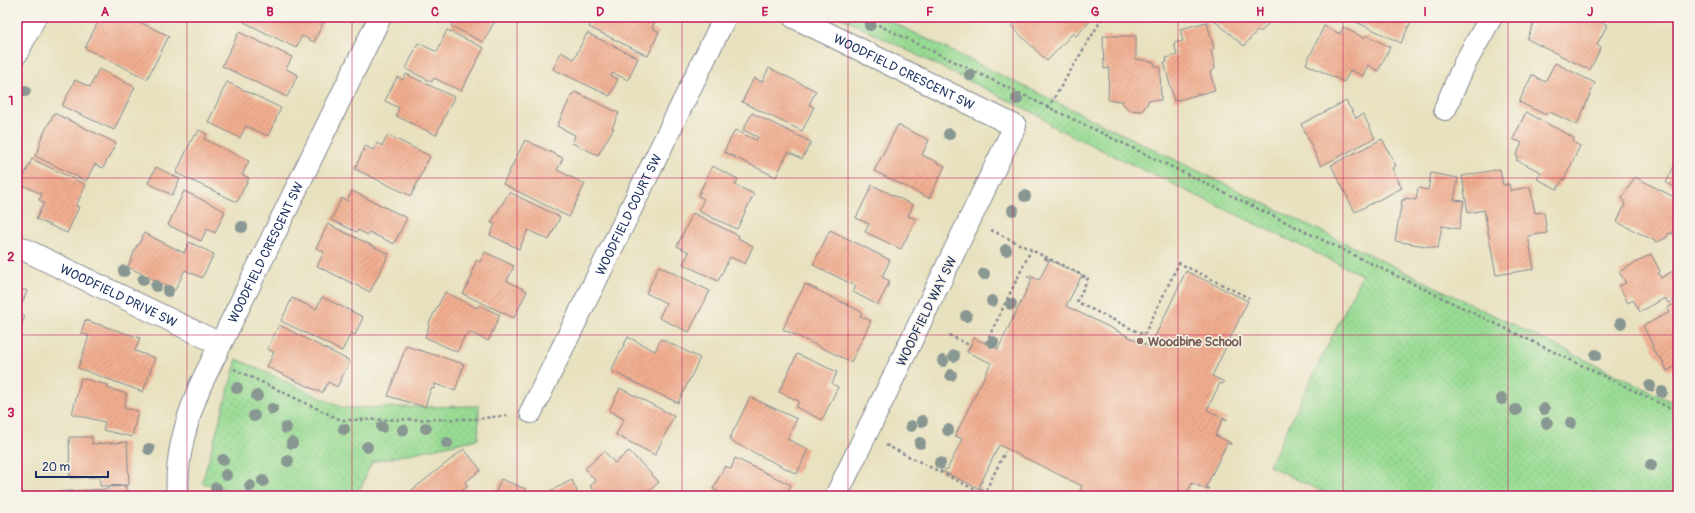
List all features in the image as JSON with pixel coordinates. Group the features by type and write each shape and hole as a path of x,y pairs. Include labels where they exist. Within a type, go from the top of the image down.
{"street":[{"path":"17,53 35,17"},
{"name":"WOODFIELD CRESCENT SW","path":"178,496 180,454 186,422 200,386 380,17"},
{"name":"WOODFIELD COURT SW","path":"531,412 725,17"},
{"name":"WOODFIELD CRESCENT SW","path":"794,17 1015,126"},
{"path":"1445,109 1464,65 1491,17"},
{"name":"WOODFIELD WAY SW","path":"836,496 1015,126"},
{"name":"WOODFIELD DRIVE SW","path":"17,246 220,344"}],"path":[{"path":"862,17 1678,412"},
{"path":"1048,108 1103,17"},
{"path":"988,228 1088,278 1077,302 1144,335 1179,263 1249,298"},
{"path":"986,343 1031,250"},
{"path":"949,335 970,346"},
{"path":"230,367 341,420 476,419 531,412"},
{"path":"884,444 984,494 1005,452"}],"green space":[{"path":"840,17 882,17 1678,405 1678,496 1331,496 1269,466 1362,275 1050,125 1042,117"},
{"path":"237,359 343,408 479,406 478,439 372,462 357,496 253,496 202,483"}],"building":[{"path":"103,17 129,17 169,36 147,79 85,48 100,18 102,19"},
{"path":"246,17 326,17 314,42 302,36 296,48 244,22"},
{"path":"456,17 497,17 483,42 451,26"},
{"path":"594,17 657,17 652,28 659,32 648,56 589,27"},
{"path":"1020,17 1094,17 1076,36 1073,33 1047,61 1011,26"},
{"path":"1210,17 1269,17 1268,24 1262,31 1257,31 1244,46"},
{"path":"1351,17 1409,17 1412,19 1401,43 1350,19"},
{"path":"1537,17 1551,17 1561,22 1564,17 1589,17 1607,25 1597,45 1601,47 1590,70 1527,39"},
{"path":"1655,17 1664,17 1660,22"},
{"path":"1207,22 1214,49 1211,50 1215,69 1210,72 1215,90 1174,101 1164,62 1167,62 1166,58 1177,55 1174,43 1183,41 1180,29"},
{"path":"1324,26 1340,34 1343,27 1364,38 1366,35 1390,47 1378,71 1368,65 1363,76 1351,70 1344,82 1306,64"},
{"path":"447,30 484,48 461,91 434,78 432,82 406,69 418,43 437,52"},
{"path":"239,32 292,57 286,69 298,75 287,97 222,66"},
{"path":"587,33 638,58 628,80 613,73 611,76 618,79 610,96 553,69 561,52 574,59"},
{"path":"1103,36 1136,36 1136,59 1154,62 1155,66 1160,67 1161,100 1148,100 1148,103 1142,111 1129,110 1122,103 1123,101 1108,100 1109,68 1104,69"},
{"path":"1555,63 1595,83 1577,125 1548,111 1546,115 1519,102 1532,75 1545,82"},
{"path":"769,68 816,91 809,105 814,107 802,131 742,102 754,78 762,82"},
{"path":"99,69 135,87 114,130 62,106 75,80 90,87"},
{"path":"406,74 454,97 436,135 396,116 399,108 385,101 397,77 403,80"},
{"path":"227,82 281,108 268,136 246,126 240,138 208,122"},
{"path":"575,92 619,113 612,128 614,128 598,155 572,143 575,135 557,126 572,94"},
{"path":"1346,101 1356,118 1363,114 1375,138 1321,166 1301,124"},
{"path":"1526,112 1574,138 1573,142 1580,146 1564,180 1563,179 1557,189 1537,179 1541,172 1516,160 1518,157 1516,156 1522,143 1513,139"},
{"path":"54,113 116,143 103,168 95,164 86,181 35,156 41,144 39,143"},
{"path":"752,113 811,142 802,159 788,152 776,177 724,152 735,130 756,140 758,137 743,130"},
{"path":"898,125 929,140 922,155 945,166 929,198 874,171"},
{"path":"199,130 207,134 204,139 249,161 242,175 249,178 237,202 176,173 194,135 196,136"},
{"path":"388,135 430,156 411,196 355,169 365,146 373,150 377,143 382,146"},
{"path":"1382,139 1396,166 1392,168 1402,188 1355,212 1331,165"},
{"path":"525,140 563,158 557,170 585,184 569,217 503,184"},
{"path":"1678,158 1678,188 1666,183"},
{"path":"32,159 86,185 76,206 79,207 67,233 36,219 44,203 39,200 42,194 20,184"},
{"path":"712,166 738,179 735,185 754,194 737,229 698,211 704,199 698,196"},
{"path":"156,167 180,179 172,195 148,183"},
{"path":"1500,169 1503,185 1509,184 1511,192 1512,190 1530,187 1535,213 1544,212 1547,233 1528,236 1534,269 1496,275 1484,210 1468,213 1462,176"},
{"path":"1431,173 1458,178 1454,200 1464,201 1459,229 1442,226 1438,248 1395,241 1402,200 1405,200 1405,198 1416,200 1418,188 1428,190"},
{"path":"1635,177 1678,199 1678,223 1672,234 1669,233 1666,238 1657,242 1617,222 1625,204 1622,198"},
{"path":"872,185 913,205 908,216 916,219 901,249 865,232 869,224 856,218"},
{"path":"184,191 225,211 215,233 207,229 201,241 168,225"},
{"path":"352,191 407,218 394,244 369,232 368,235 358,230 357,232 331,220 342,198 347,201"},
{"path":"509,192 560,217 549,240 528,230 519,249 490,235 495,224 491,223"},
{"path":"693,213 739,236 738,238 753,246 745,264 730,257 718,281 683,264 689,252 677,246"},
{"path":"328,224 389,254 370,292 317,266 324,252 316,248"},
{"path":"830,230 890,260 882,277 890,281 878,305 853,292 856,286 813,265"},
{"path":"144,233 184,253 189,242 214,254 202,278 185,270 175,290 128,267 137,245 138,246"},
{"path":"485,252 514,266 507,281 527,291 514,318 463,294 473,274 471,273 477,260 480,262"},
{"path":"1651,254 1660,271 1658,273 1661,278 1678,268 1678,298 1668,303 1665,298 1640,312 1633,300 1628,303 1619,286 1626,283 1619,272"},
{"path":"1045,258 1085,277 1081,277 1066,306 1150,347 1186,271 1248,301 1212,376 1224,382 1223,384 1220,383 1207,410 1227,419 1226,421 1223,419 1215,435 1231,443 1230,445 1227,443 1206,487 1209,488 1208,490 1192,483 1186,496 1176,496 1167,492 1165,496 1077,496 1082,486 999,445 979,487 983,489 982,490 940,470 941,468 947,470 962,439 955,436 991,363 967,352 974,338 998,349 1032,279 1027,277 1028,275 1039,280 1049,261 1044,259"},
{"path":"659,266 710,291 689,332 659,318 666,303 646,293"},
{"path":"805,284 862,312 860,316 871,321 851,362 783,329"},
{"path":"17,287 27,291 18,314 25,316 17,335"},
{"path":"445,292 477,308 479,305 500,315 488,341 469,332 467,336 465,335 457,352 425,337 429,326 428,325"},
{"path":"322,297 363,317 355,335 351,333 342,351 281,321 292,298 316,309"},
{"path":"1678,302 1678,365 1667,371 1661,358 1657,356 1652,348 1653,345 1643,326 1670,312 1667,308"},
{"path":"85,320 140,338 135,351 155,358 143,392 78,368 89,336 81,333"},
{"path":"279,325 350,361 337,387 328,382 322,393 267,367 274,352 267,349"},
{"path":"628,337 655,351 661,339 700,358 678,403 611,371"},
{"path":"406,346 464,364 455,391 435,384 434,389 431,388 425,407 388,396"},
{"path":"797,354 837,372 832,384 838,387 822,420 796,407 799,401 779,392"},
{"path":"81,378 108,385 107,388 127,394 124,408 138,411 132,437 103,430 105,422 72,414"},
{"path":"620,388 674,416 655,455 616,435 624,419 609,411"},
{"path":"750,397 797,419 787,439 808,449 797,474 729,440"},
{"path":"69,437 92,437 92,444 127,442 129,485 100,486 100,477 70,478"},
{"path":"464,449 481,470 465,482 468,486 463,490 468,496 417,496 412,490"},
{"path":"604,451 615,463 629,451 659,482 644,496 599,496 590,486 596,481 585,469"},
{"path":"735,458 791,485 786,496 717,495 719,492 713,489 725,466 731,469"},
{"path":"501,479 526,489 523,496 494,496"},
{"path":"572,480 579,496 550,496 548,492"},
{"path":"126,486 126,496 55,496 55,492 108,489 108,487"}],"place":[{"name":"Woodbine School","path":"1140,341"}]}
